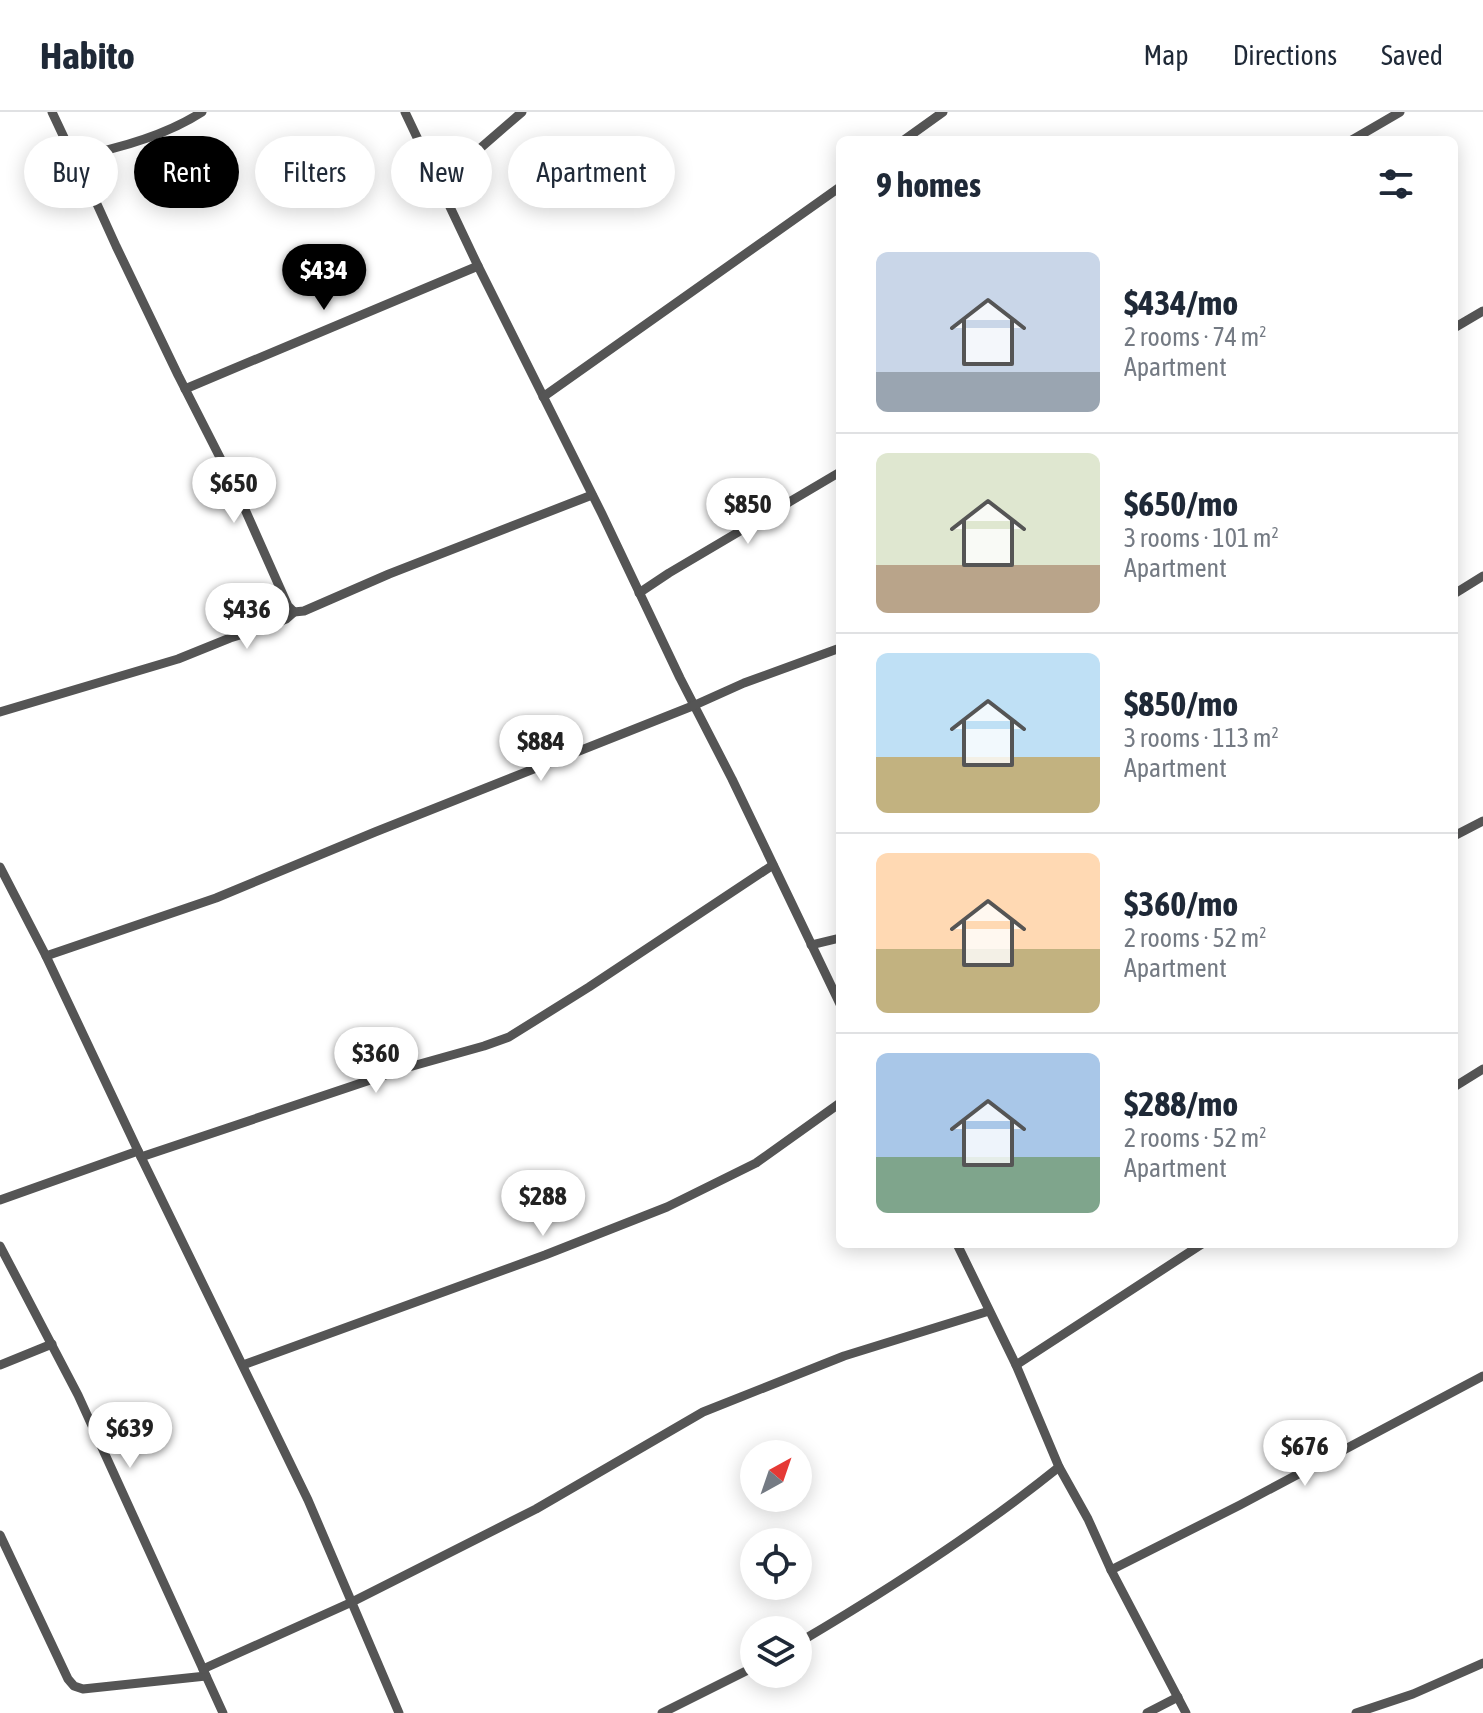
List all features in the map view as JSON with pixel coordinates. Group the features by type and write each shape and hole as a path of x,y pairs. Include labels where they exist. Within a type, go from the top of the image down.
{"street":[{"path":"52,112 64,136"},
{"path":"118,145 151,136 202,112"},
{"path":"405,112 416,136"},
{"path":"492,138 522,112"},
{"path":"910,136 943,112"},
{"path":"1359,136 1400,112"},
{"path":"543,397 836,190"},
{"path":"98,208 235,487 288,606 294,612 322,605 389,574 592,495"},
{"path":"450,208 836,996"},
{"path":"185,389 478,266"},
{"path":"1458,326 1483,311"},
{"path":"639,593 836,474"},
{"path":"1458,592 1483,576"},
{"path":"0,712 178,659 286,619 294,612"},
{"path":"46,956 216,898 744,683 836,649"},
{"path":"1458,834 1483,821"},
{"path":"0,1200 509,1037 773,865"},
{"path":"0,867 46,956 308,1500 399,1713"},
{"path":"811,945 836,939"},
{"path":"1458,1085 1483,1069"},
{"path":"243,1365 667,1207 756,1163 836,1106"},
{"path":"0,1246 87,1416 223,1713"},
{"path":"959,1248 1016,1365 1059,1467 1186,1713"},
{"path":"1016,1365 1196,1248"},
{"path":"0,1535 74,1686 83,1689 204,1673 536,1509 703,1412 844,1356 989,1311"},
{"path":"0,1365 52,1344"},
{"path":"1111,1570 1483,1376"},
{"path":"812,1634 976,1530 1059,1467"},
{"path":"1356,1713 1413,1694 1483,1663"},
{"path":"662,1713 740,1674"},
{"path":"1147,1713 1178,1697"}]}
